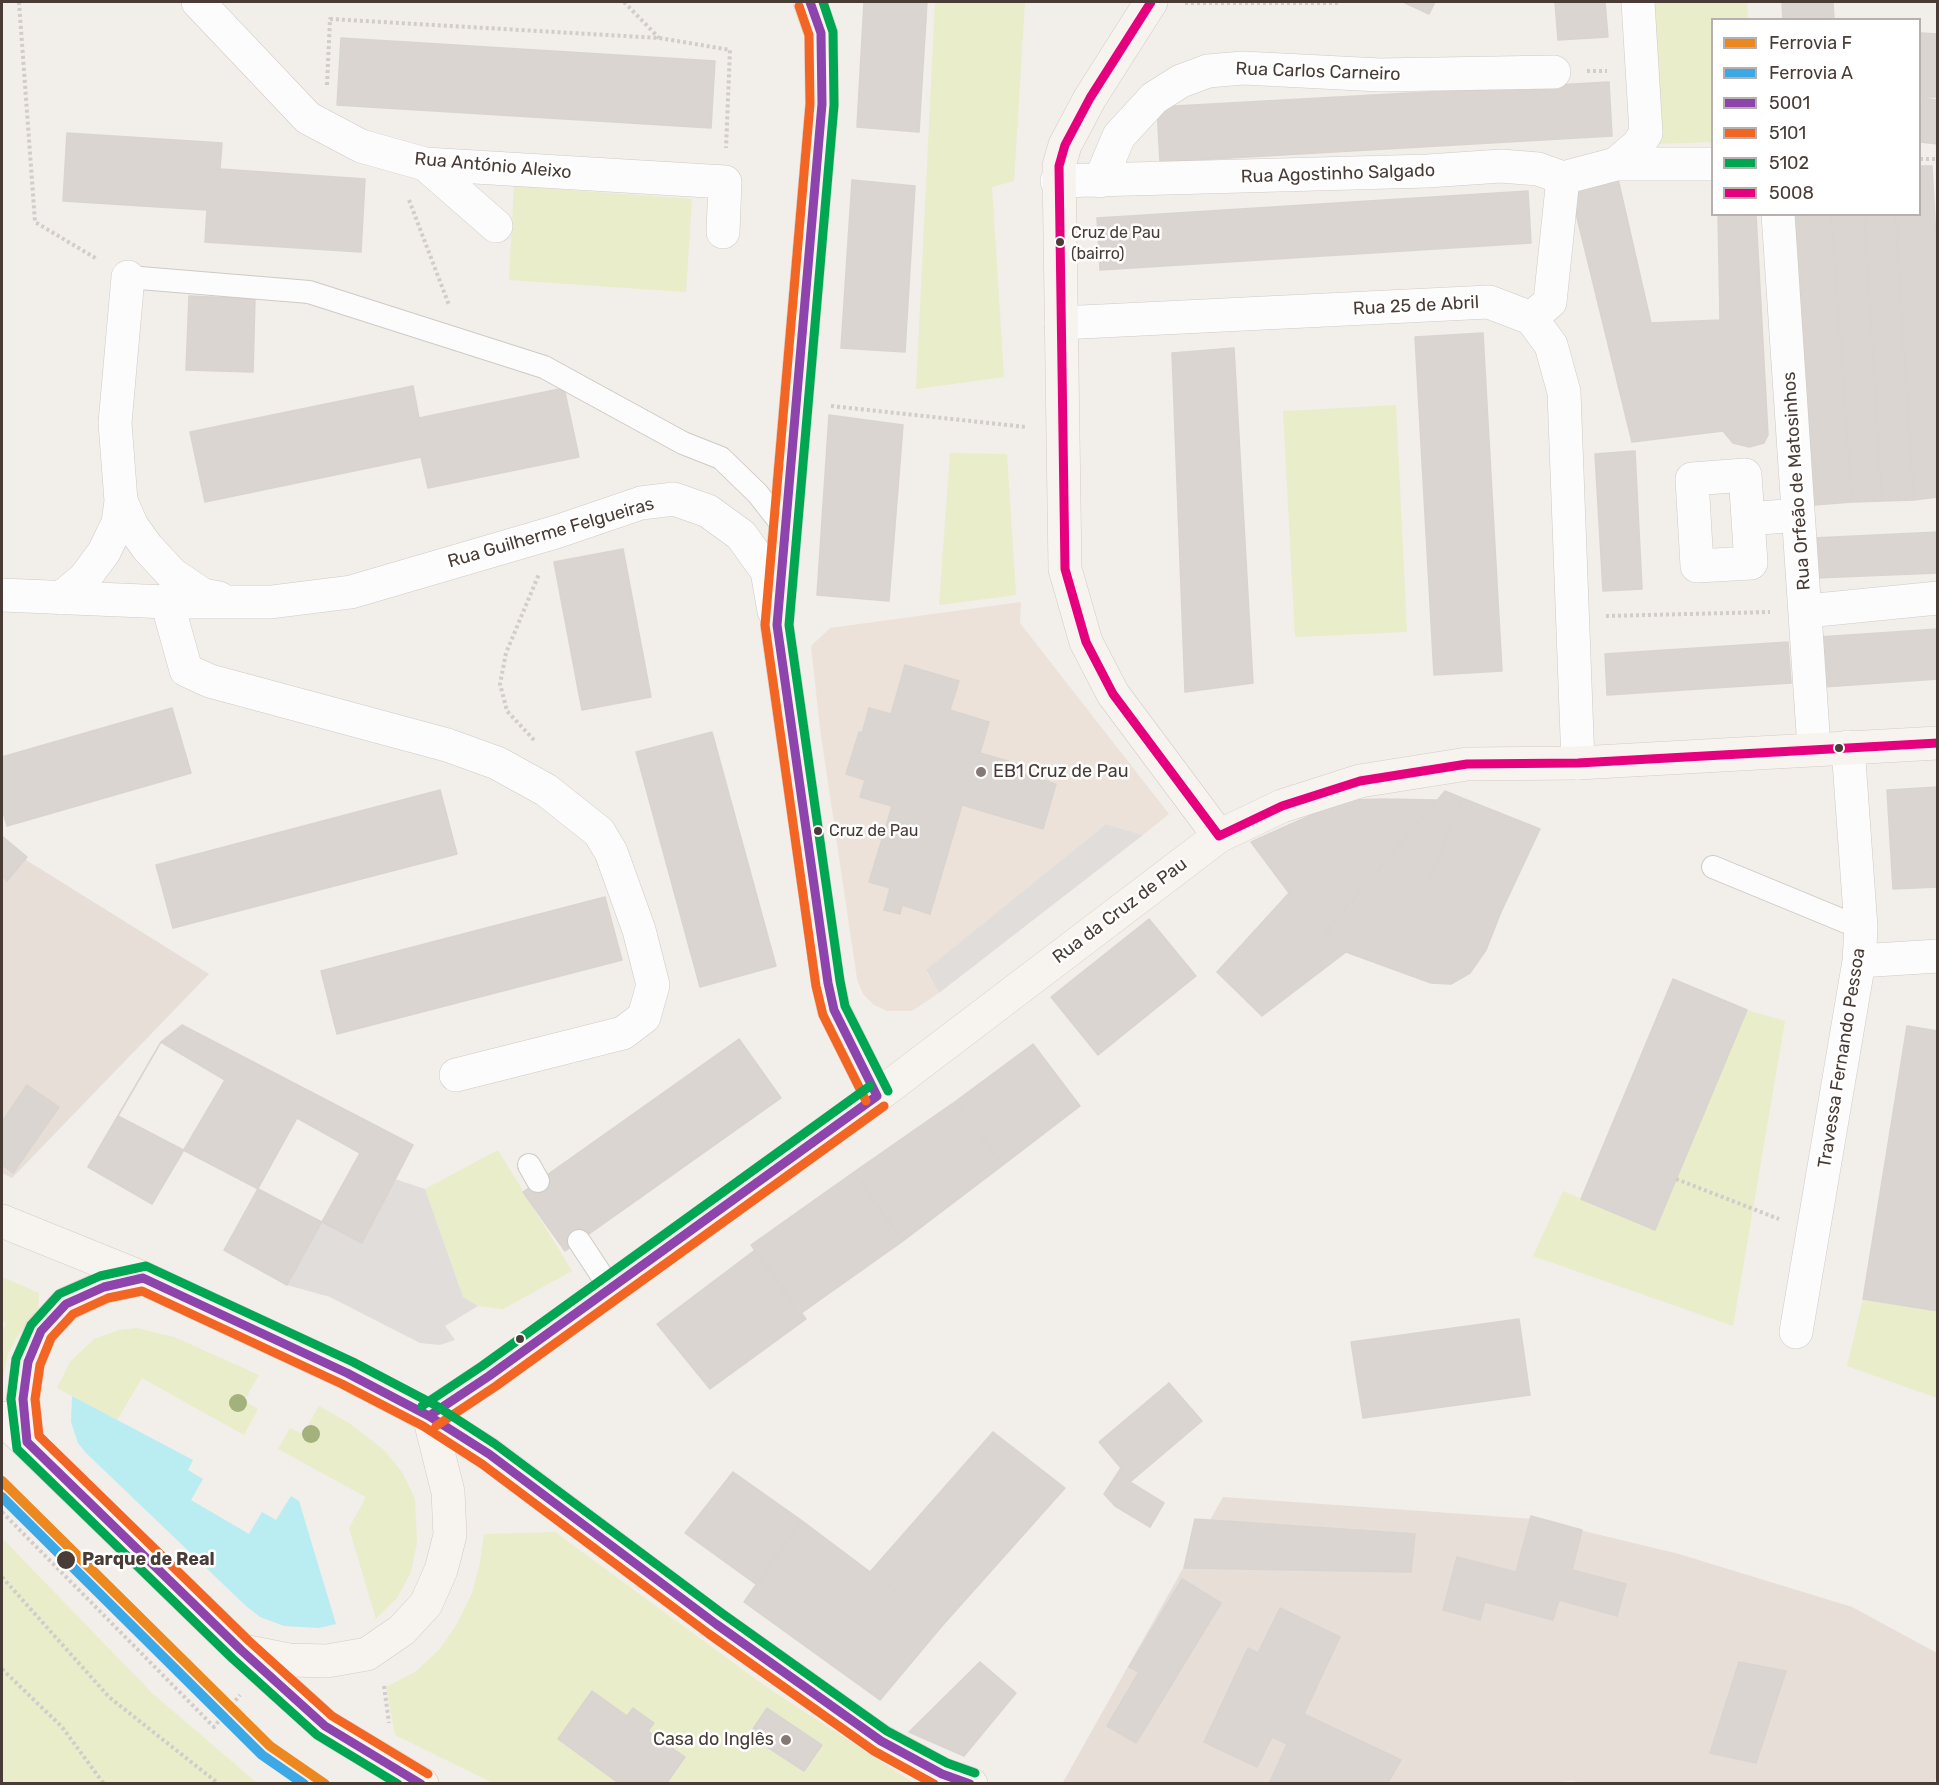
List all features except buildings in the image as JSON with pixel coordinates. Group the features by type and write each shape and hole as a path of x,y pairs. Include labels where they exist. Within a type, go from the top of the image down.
{"street":[{"name":"Rua António Aleixo","path":"198,2 308,118 361,146 425,164 725,182"},
{"path":"777,625 822,104 821,33 810,2"},
{"path":"1151,2 1065,145 1057,181 1065,569 1086,642 1113,694 1219,836"},
{"path":"1616,164 1638,145 1646,133 1638,2"},
{"name":"Rua Carlos Carneiro","path":"1100,181 1119,136 1154,98 1181,81 1208,71 1243,68 1380,75 1554,72"},
{"path":"425,164 496,226"},
{"path":"1578,763 1564,392 1551,345 1531,318 1550,302 1563,178 1616,164 1711,164"},
{"name":"Rua Agostinho Salgado","path":"1057,181 1428,171 1501,166 1538,169 1563,178"},
{"path":"723,232 725,182"},
{"name":"Rua Orfeão de Matosinhos","path":"1778,216 1814,748"},
{"name":"Rua Guilherme Felgueiras","path":"61,598 84,579 104,552 118,523 121,501 115,423 128,277"},
{"name":"Rua 25 de Abril","path":"1061,323 1490,302 1531,318"},
{"name":"Rua Guilherme Felgueiras","path":"2,595 167,602 271,602 351,592 556,532 641,503 674,499 708,511 741,536 767,571 777,625 828,983 834,1010 877,1096"},
{"name":"Rua Guilherme Felgueiras","path":"121,501 136,533 172,574 203,595 238,602"},
{"path":"1748,519 1798,515"},
{"path":"1806,611 1938,598"},
{"path":"167,602 186,670 210,681 447,745 497,763 546,790 599,832 611,852 639,930 653,985 644,1017 623,1033 456,1075"},
{"name":"Rua da Cruz de Pau","path":"429,1416 877,1096 1219,836 1282,806 1360,781 1467,764 1578,763 1814,748 1938,743"},
{"name":"Travessa Fernando Pessoa","path":"1796,1332 1859,961 1861,928 1848,747"},
{"path":"1859,961 1938,956"},
{"path":"2,1221 143,1278 347,1373 429,1416 489,1454 716,1624 881,1741 942,1774 971,1784"},
{"path":"27,1442 24,1389 28,1362 41,1331 66,1304 104,1287 143,1278"},
{"path":"241,1650 289,1660 327,1661 367,1654 402,1630 426,1604 441,1570 450,1535 448,1492 429,1416"},
{"path":"2,1418 241,1650 325,1726 409,1776"}],"lane":[{"path":"128,277 309,292 544,367 683,443 721,458 758,494 786,530"},
{"path":"1713,867 1861,928"},
{"path":"579,1241 610,1288"}],"path":[{"path":"19,2 35,222 128,277"},
{"path":"624,2 659,38"},
{"path":"1179,2 1338,3"},
{"path":"326,127 330,19 659,38 730,50 725,182"},
{"path":"1554,72 1642,70"},
{"path":"392,154 463,341"},
{"path":"1921,159 1938,159"},
{"path":"798,402 1063,431"},
{"path":"542,748 507,711 500,684 506,653 556,532"},
{"path":"1572,617 1806,611"},
{"path":"1676,1179 1814,1231"},
{"path":"2,1512 214,1727 241,1693"},
{"path":"2,1577 109,1697 219,1784"},
{"path":"378,1646 409,1776"},
{"path":"2,1669 62,1727 104,1784"}],"shaded area":[{"name":"EB1 Cruz de Pau","path":"1021,602 1020,623 1169,814 1143,835 1106,824 926,971 939,993 912,1011 887,1011 874,1005 863,994 857,979 820,729 811,646 830,628"},
{"path":"1106,824 1143,835 939,993 926,970"},
{"path":"2,845 209,974 12,1178 2,1173"},
{"path":"395,1179 425,1189 463,1297 478,1306 445,1326 455,1340 440,1345 420,1343 330,1297 287,1285 322,1223 362,1243"},
{"path":"1223,1497 1534,1519 1679,1554 1852,1607 1937,1653 1938,1773 1934,1783 1594,1784 1571,1781 1536,1784 1062,1784"}],"green space":[{"path":"935,2 1025,2 1014,181 992,187 1004,377 916,389"},
{"path":"1650,2 1747,2 1748,18 1711,18 1711,142 1657,144"},
{"path":"514,186 692,199 686,292 509,280"},
{"path":"1396,405 1407,632 1295,637 1283,411"},
{"path":"950,453 1007,454 1016,595 939,605"},
{"path":"1747,1010 1785,1021 1733,1326 1533,1256 1563,1191 1655,1230"},
{"path":"498,1150 572,1271 503,1309 478,1306 463,1297 425,1189"},
{"path":"2,1277 39,1293 38,1309 17,1337 8,1354 2,1385 2,1330 6,1324 2,1320"},
{"path":"1863,1299 1937,1311 1937,1398 1847,1366"},
{"path":"137,1328 174,1337 259,1375 244,1401 258,1409 244,1435 142,1378 117,1420 57,1388 70,1362 94,1339 119,1330"},
{"path":"319,1406 349,1423 384,1450 402,1472 415,1499 417,1543 411,1572 397,1598 376,1619 349,1528 366,1497 278,1449 290,1428 303,1434"},
{"path":"555,1532 765,1686 914,1783 493,1783 395,1735 386,1687 415,1672 439,1650 457,1624 472,1593 480,1563 484,1534"},
{"name":"Parque de Real","path":"2,1538 152,1693 257,1783 2,1783"}],"water":[{"path":"72,1396 193,1460 188,1470 203,1479 191,1500 249,1534 262,1512 276,1520 291,1496 299,1501 336,1624 319,1628 284,1626 260,1617 246,1606 86,1453 78,1443 71,1422"}],"rail line":[{"name":"F","path":"2,1481 270,1746 325,1784"},
{"name":"A","path":"2,1497 262,1755 304,1784"}],"transit line":[{"name":"5001","path":"810,2 821,33 822,104 777,625 828,983 834,1010 877,1096"},
{"name":"5102","path":"823,2 833,32 834,105 789,625 845,1006 888,1091"},
{"name":"5008","path":"1151,2 1090,98 1065,145 1059,166 1065,569 1086,642 1113,694 1219,836 1282,806 1360,781 1467,764 1578,763 1938,743"},
{"name":"5101","path":"799,6 809,35 810,104 765,625 816,986 823,1015 866,1101"},
{"name":"5102","path":"422,1406 482,1366 870,1086"},
{"name":"5001","path":"429,1416 489,1376 877,1096"},
{"name":"5101","path":"436,1426 496,1386 884,1106"},
{"name":"5102","path":"398,1784 317,1735 233,1659 17,1449 11,1399 16,1359 31,1325 59,1294 100,1276 146,1266 353,1362 435,1405 495,1444 723,1614 887,1731 947,1763 975,1773"},
{"name":"5001","path":"421,1784 325,1726 241,1650 27,1442 23,1399 28,1362 41,1331 66,1304 104,1287 143,1278 347,1373 429,1416 489,1454 716,1624 881,1741 942,1774 970,1784"},
{"name":"5101","path":"428,1774 332,1716 249,1641 39,1436 35,1399 40,1365 51,1338 73,1314 108,1298 142,1291 342,1384 423,1426 482,1464 709,1634 874,1751 934,1784"}],"place":[{"name":"Cruz de Pau (bairro)","path":"1060,242"},
{"name":"EB1 Cruz de Pau","path":"981,772"},
{"name":"Cruz de Pau","path":"818,831"},
{"name":"Parque de Real","path":"66,1560"},
{"name":"Casa do Inglês","path":"786,1740"}]}
